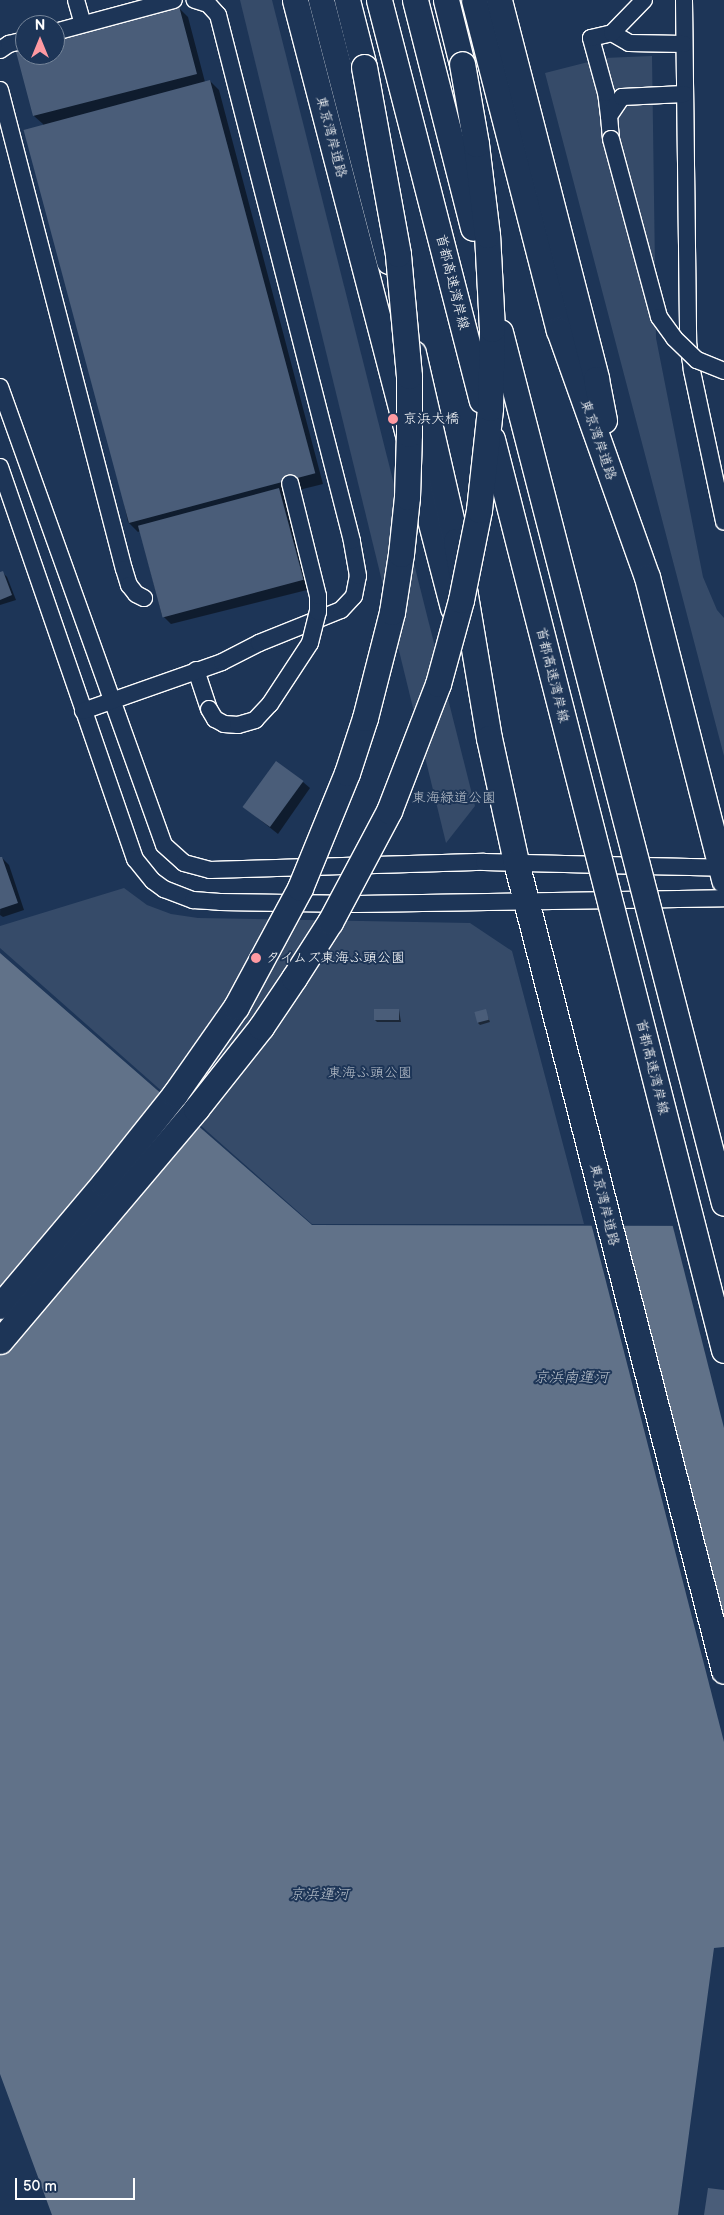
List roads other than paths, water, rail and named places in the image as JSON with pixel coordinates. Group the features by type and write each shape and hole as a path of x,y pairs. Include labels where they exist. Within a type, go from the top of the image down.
{"highway":[{"name":"東京湾岸道路","path":"295,0 430,525 489,738"},
{"name":"東京湾岸道路","path":"321,0 426,403 456,541 489,738 516,862 724,1671"},
{"path":"0,1306 104,1183 175,1094 236,1007 279,930 326,828 348,773 380,667 392,612 406,506 409,376 399,263 389,195 364,67 347,0"},
{"name":"首都高速湾岸線","path":"379,0 724,1350"},
{"path":"415,0 724,1202"},
{"path":"0,1341 196,1109 261,1027 294,978 330,922 389,811 438,684 461,600 478,510 490,408 492,329 487,235 476,144 462,64 446,0"},
{"name":"東京湾岸道路","path":"474,0 559,330 647,577 723,872"},
{"path":"500,0 596,379 620,502"}],"street":[{"path":"76,0 83,24"},
{"path":"65,29 174,0"},
{"path":"82,711 222,662 259,643 341,610 354,596 358,576 352,541 218,15 208,4 195,0"},
{"path":"644,0 612,33 591,38 606,93 611,140 659,317 674,338 697,360 724,372"},
{"path":"684,0 688,342 692,371 724,522"},
{"path":"612,33 629,44 684,44"},
{"path":"0,50 15,42"},
{"path":"0,90 6,140 124,569 129,585 136,594 144,598"},
{"path":"608,116 622,98 684,94"},
{"path":"0,387 111,702 164,844 184,863 210,870 516,862 723,872"},
{"path":"0,467 82,711 135,859 153,881 193,900 230,902 357,904 724,898"},
{"path":"196,670 209,709 215,719 224,724 238,725 255,720 270,704 310,644 318,612 318,596 290,483"}],"water":[{"name":"京浜運河","path":"0,953 312,1225 724,1226 724,1947 714,1948 678,2215 52,2215 0,2074"}],"place":[{"name":"京浜大橋","path":"393,419"},
{"name":"タイムズ東海ふ頭公園","path":"256,958"}],"park label":[{"name":"東海緑道公園","path":"454,798"},
{"name":"東海ふ頭公園","path":"370,1073"}],"water label":[{"name":"京浜南運河","path":"571,1378"}]}
